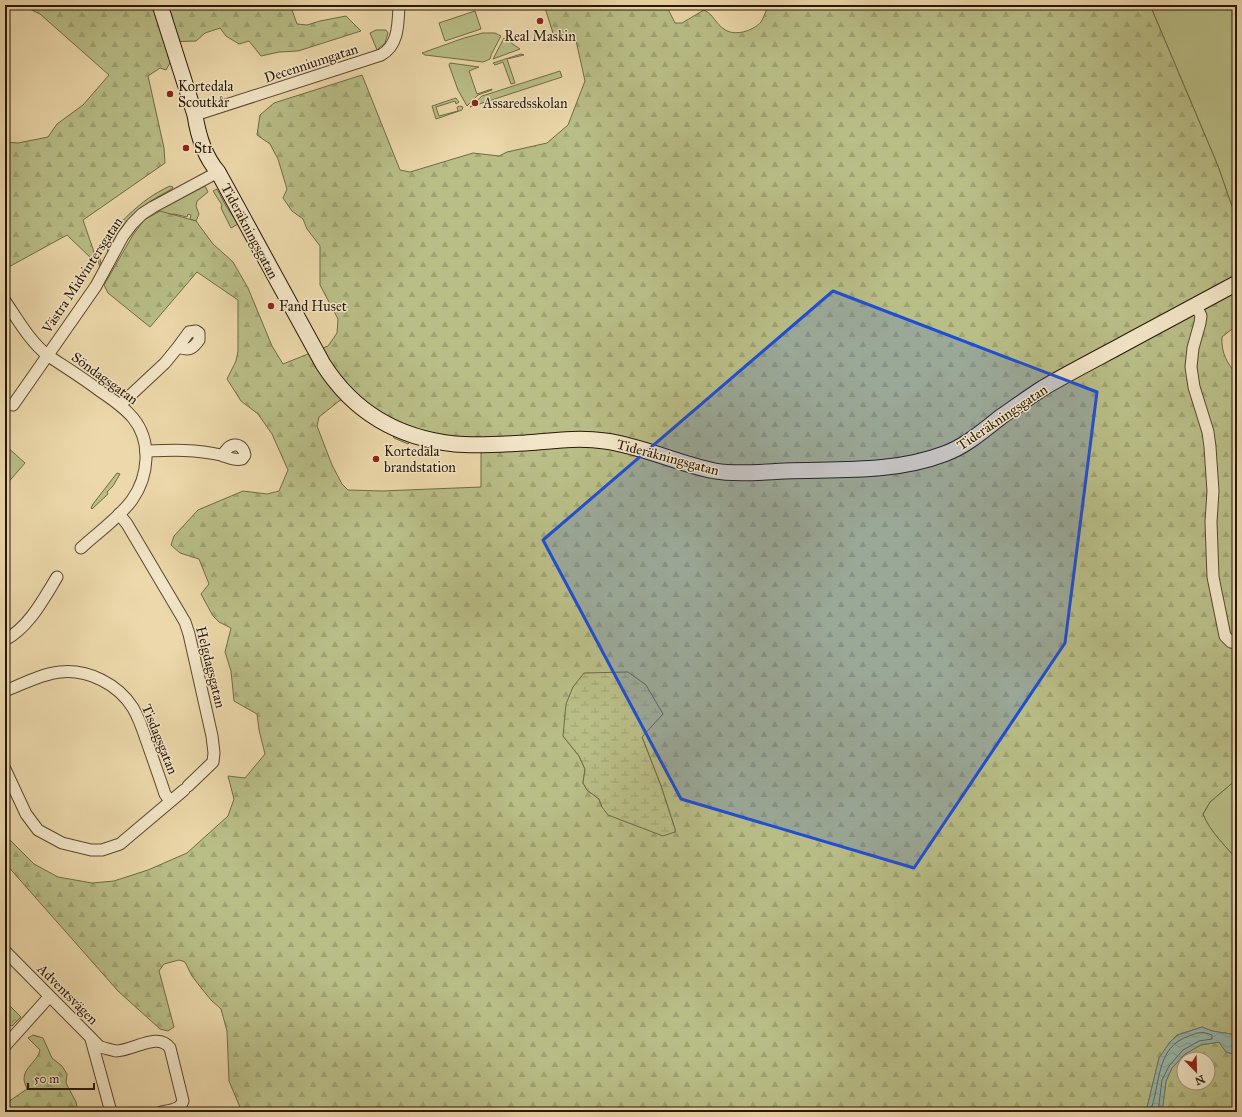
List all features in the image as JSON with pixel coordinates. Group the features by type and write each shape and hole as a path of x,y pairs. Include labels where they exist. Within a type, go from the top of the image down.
{"street":[{"name":"Tideräkningsgatan","path":"160,5 195,115 200,139 211,164 218,172 323,364 338,386 359,407 380,421 431,440 454,444 475,445 567,440 607,441 647,450 719,472 863,468 903,464 944,454 966,444 1002,416 1042,389 1096,358 1237,284"},
{"name":"Decenniumgatan","path":"195,115 381,55 391,47 397,34 399,5"},
{"name":"Västra Midvintersgatan","path":"13,405 96,286 123,236 132,224 142,214 153,207 218,172"},
{"name":"Söndagsgatan","path":"5,301 29,337 47,355 120,405 134,419 144,439 146,451 145,472 142,483 132,500 119,514 81,548"},
{"path":"1196,305 1201,316 1193,348 1191,367 1194,387 1208,432 1210,447 1213,491 1211,522 1213,577 1225,636 1231,642 1237,643"},
{"path":"120,405 165,363 178,347"},
{"path":"146,451 193,450 223,456"},
{"name":"Helgdagsgatan","path":"5,768 26,814 38,830 62,843 91,850 102,850 120,844 186,788 213,762 214,753 212,736 190,634 178,608 127,524 119,514"},
{"path":"5,640 24,626 57,577"},
{"name":"Tisdagsgatan","path":"5,691 43,676 60,672 76,672 91,675 103,680 126,698 137,716 165,794 170,801"},
{"name":"Adventsvägen","path":"5,951 90,1038 111,1112"},
{"path":"5,1046 49,997"},
{"path":"90,1038 100,1048 117,1051 158,1040 170,1048 183,1101 182,1105 178,1108 161,1112"}],"highlighted area":[{"path":"833,291 1097,392 1065,643 914,868 681,799 543,540"}],"green space":[{"path":"22,5 293,5 292,10 297,24 307,25 346,16 361,31 298,51 279,52 261,56 249,41 239,44 226,36 220,28 205,33 196,41 167,42 171,61 166,70 160,68 148,76 164,148 165,163 83,220 94,253 92,259 67,235 5,269 5,142 18,143 48,137 57,124 83,105 109,75 40,14"},
{"path":"544,5 666,5 675,23 682,23 704,10 710,14 724,29 733,33 738,33 758,25 769,5 1150,5 1218,166 1237,221 1237,325 1222,337 1222,343 1225,358 1237,375 1237,779 1210,802 1203,814 1214,833 1237,860 1237,1035 1212,1031 1202,1027 1177,1035 1159,1058 1146,1112 242,1112 229,1081 227,1031 221,1009 211,1000 192,976 185,962 179,960 164,964 159,971 174,1027 168,1031 160,1029 118,991 5,863 5,835 34,864 58,877 92,883 114,881 148,870 187,853 228,816 234,799 228,776 245,778 265,754 257,714 234,701 231,671 225,652 231,628 219,622 213,616 201,594 209,584 199,559 180,553 171,545 174,536 198,510 243,491 267,494 279,491 288,470 272,434 258,414 241,401 227,379 236,361 238,351 238,300 197,272 150,327 108,293 104,285 133,235 144,220 160,211 196,221 213,244 233,262 248,288 272,346 283,364 328,346 337,333 338,319 320,285 320,246 307,229 303,219 292,211 283,198 287,189 278,159 270,144 257,135 260,115 274,103 362,75 400,170 410,172 473,153 499,156 507,152 547,143 568,125 585,81 575,36 570,34 554,36","holes":["344,399 392,433 394,438 408,444 411,441 481,450 481,487 382,491 348,490 342,484 332,465 317,426 319,417 339,401","563,736 642,737 661,786 675,832 602,807 599,799 587,790 583,783 585,769 579,756"]},
{"path":"1150,5 1237,5 1237,221 1218,166"},
{"path":"475,11 481,29 445,41 439,23"},
{"path":"376,30 386,30 388,33 385,43 377,50 370,33"},
{"path":"483,33 495,33 501,36 490,59 483,62 425,55 422,53 464,38"},
{"path":"504,38 520,49 493,59"},
{"path":"521,54 524,55 507,59 515,83 511,84 503,62 495,65 493,63"},
{"path":"450,63 479,67 469,71 477,94 492,90 478,95 467,106 458,90 449,65"},
{"path":"560,71 562,77 470,107 482,96"},
{"path":"456,98 459,102 456,104 455,101 436,107 439,116 458,111 457,107 460,106 463,107 462,110 436,119 432,106"},
{"path":"170,186 173,187 172,189 141,208 127,221 108,252 107,248 99,254 101,264 100,268 96,252 120,223 138,206"},
{"path":"205,186 208,192 197,201 196,206 199,214 196,221 190,219 191,215 188,214 187,217 174,214 162,216 158,210"},
{"path":"217,189 238,224 231,228 221,208 222,205 213,191"},
{"path":"5,445 25,463 5,486"},
{"path":"117,473 120,474 113,486 107,492 108,494 92,509 93,504"},
{"path":"628,672 646,685 663,714 642,737 661,786 675,829 675,832 663,836 608,815 602,807 599,799 587,790 583,783 585,769 579,756 563,736 566,704 573,687 584,673"},
{"path":"1237,779 1237,860 1214,833 1203,814 1210,802"},
{"path":"5,1001 21,1017 12,1026 5,1023"},
{"path":"33,1035 43,1038 52,1058 62,1066 67,1074 66,1083 76,1102 78,1112 5,1112 5,1104 27,1089 24,1080 26,1071 39,1054 40,1050 28,1038"},
{"path":"1219,1042 1226,1052 1237,1055 1237,1112 1162,1112 1166,1081 1172,1068 1176,1064 1176,1091 1216,1091 1216,1051 1190,1051 1201,1045"}],"water":[{"path":"1202,1027 1212,1031 1237,1035 1237,1055 1226,1052 1219,1042 1201,1045 1190,1051 1176,1051 1176,1064 1172,1068 1166,1081 1162,1112 1146,1112 1159,1058 1170,1042 1178,1035"}],"place":[{"name":"Real Maskin","path":"540,21"},
{"name":"Kortedala Scoutkår","path":"170,94"},
{"name":"Assaredsskolan","path":"475,103"},
{"name":"St1","path":"186,148"},
{"name":"Fand Huset","path":"271,306"},
{"name":"Kortedala brandstation","path":"376,459"}]}
